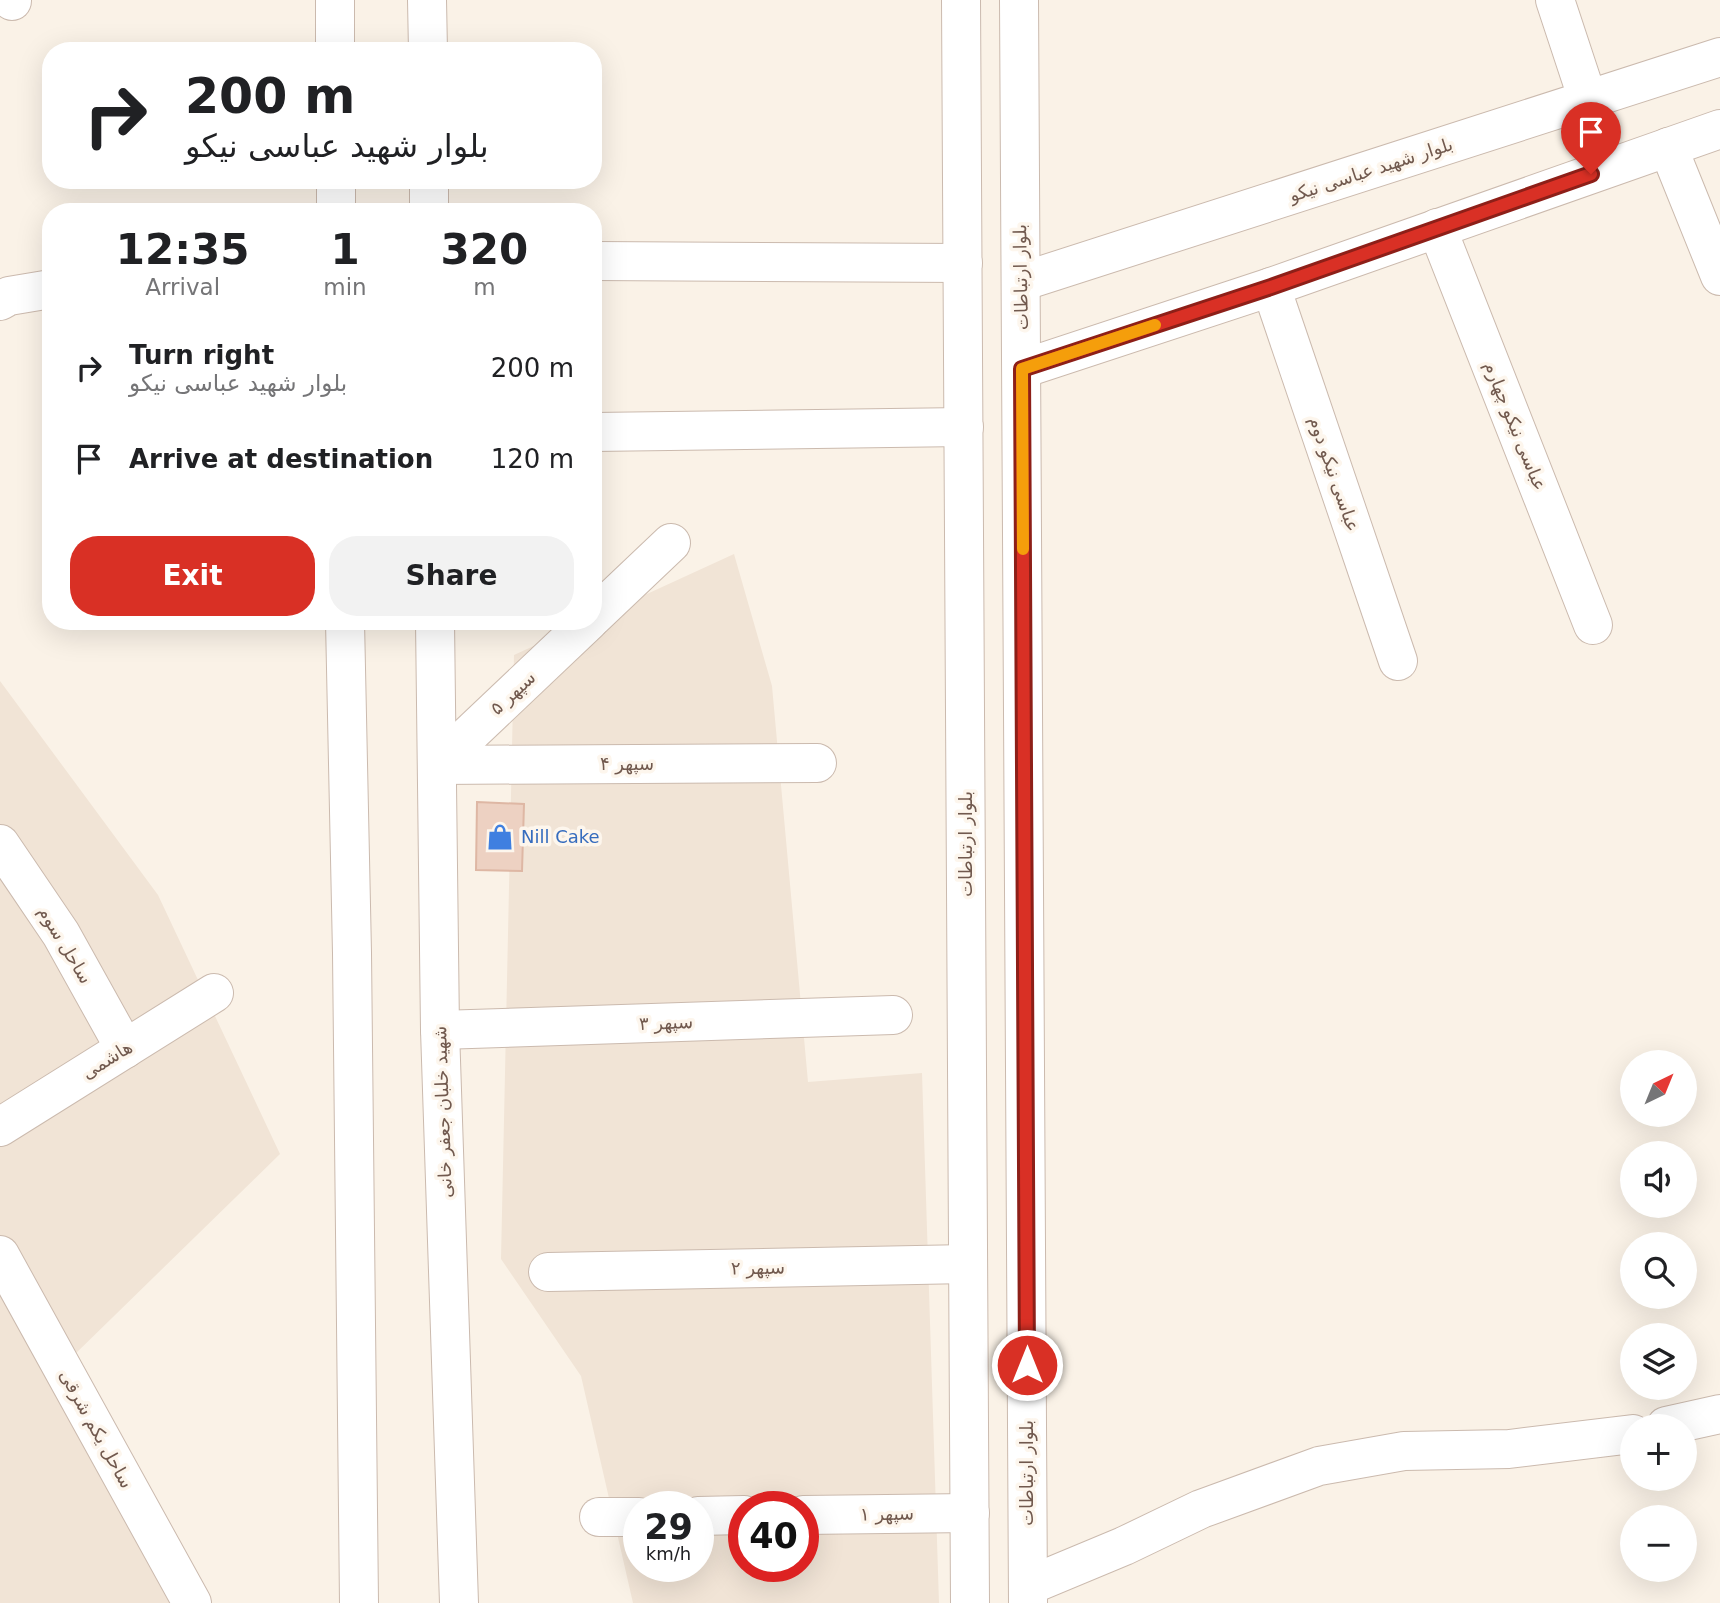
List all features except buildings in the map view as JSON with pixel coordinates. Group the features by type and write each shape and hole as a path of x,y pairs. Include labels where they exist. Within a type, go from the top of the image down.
{"street":[{"path":"335,0 335,42"},
{"path":"427,0 428,42"},
{"name":"بلوار ارتباطات","path":"961,0 970,1603"},
{"name":"بلوار ارتباطات","path":"1019,0 1028,1595"},
{"path":"1555,0 1588,100"},
{"name":"بلوار شهید عباسی نیکو","path":"1021,282 1720,57"},
{"path":"1022,369 1271,287 1720,129"},
{"path":"1668,147 1720,276"},
{"name":"عباسی نیکو چهارم","path":"1437,228 1593,625"},
{"path":"602,261 963,263"},
{"name":"عباسی نیکو دوم","path":"1271,287 1398,661"},
{"path":"0,300 42,290"},
{"path":"602,432 964,427"},
{"path":"602,608 671,543"},
{"path":"345,630 359,1603"},
{"name":"شهید خلبان جعفر خانی","path":"435,630 440,1030 459,1603"},
{"name":"سپهر ۵","path":"437,765 580,630"},
{"name":"سپهر ۴","path":"437,765 817,763"},
{"name":"ساحل سوم","path":"0,844 61,934 125,1049"},
{"name":"هاشمی","path":"0,1128 214,993"},
{"name":"سپهر ۳","path":"440,1030 893,1015"},
{"name":"ساحل یکم شرقی","path":"0,1255 192,1603"},
{"name":"سپهر ۲","path":"548,1272 968,1264"},
{"path":"1697,1419 1720,1414"},
{"path":"1028,1595 1201,1509 1318,1466 1404,1451 1509,1449 1620,1436"},
{"name":"سپهر ۱","path":"819,1515 970,1513"},
{"path":"599,1517 623,1517"}],"shaded area":[{"path":"734,554 772,686 808,1082 922,1073 939,1603 633,1603 628,1582 714,1582 714,1491 623,1491 623,1559 581,1376 501,1259 514,655 568,630 602,630 602,615"},
{"path":"0,681 158,895 280,1154 71,1358 209,1603 0,1603"}],"slow traffic":[{"path":"1023,549 1022,369 1155,325"}],"place":[{"name":"Nill Cake","path":"500,837"}],"route":[{"path":"1027,1365 1022,369 1271,287 1591,174"}]}
